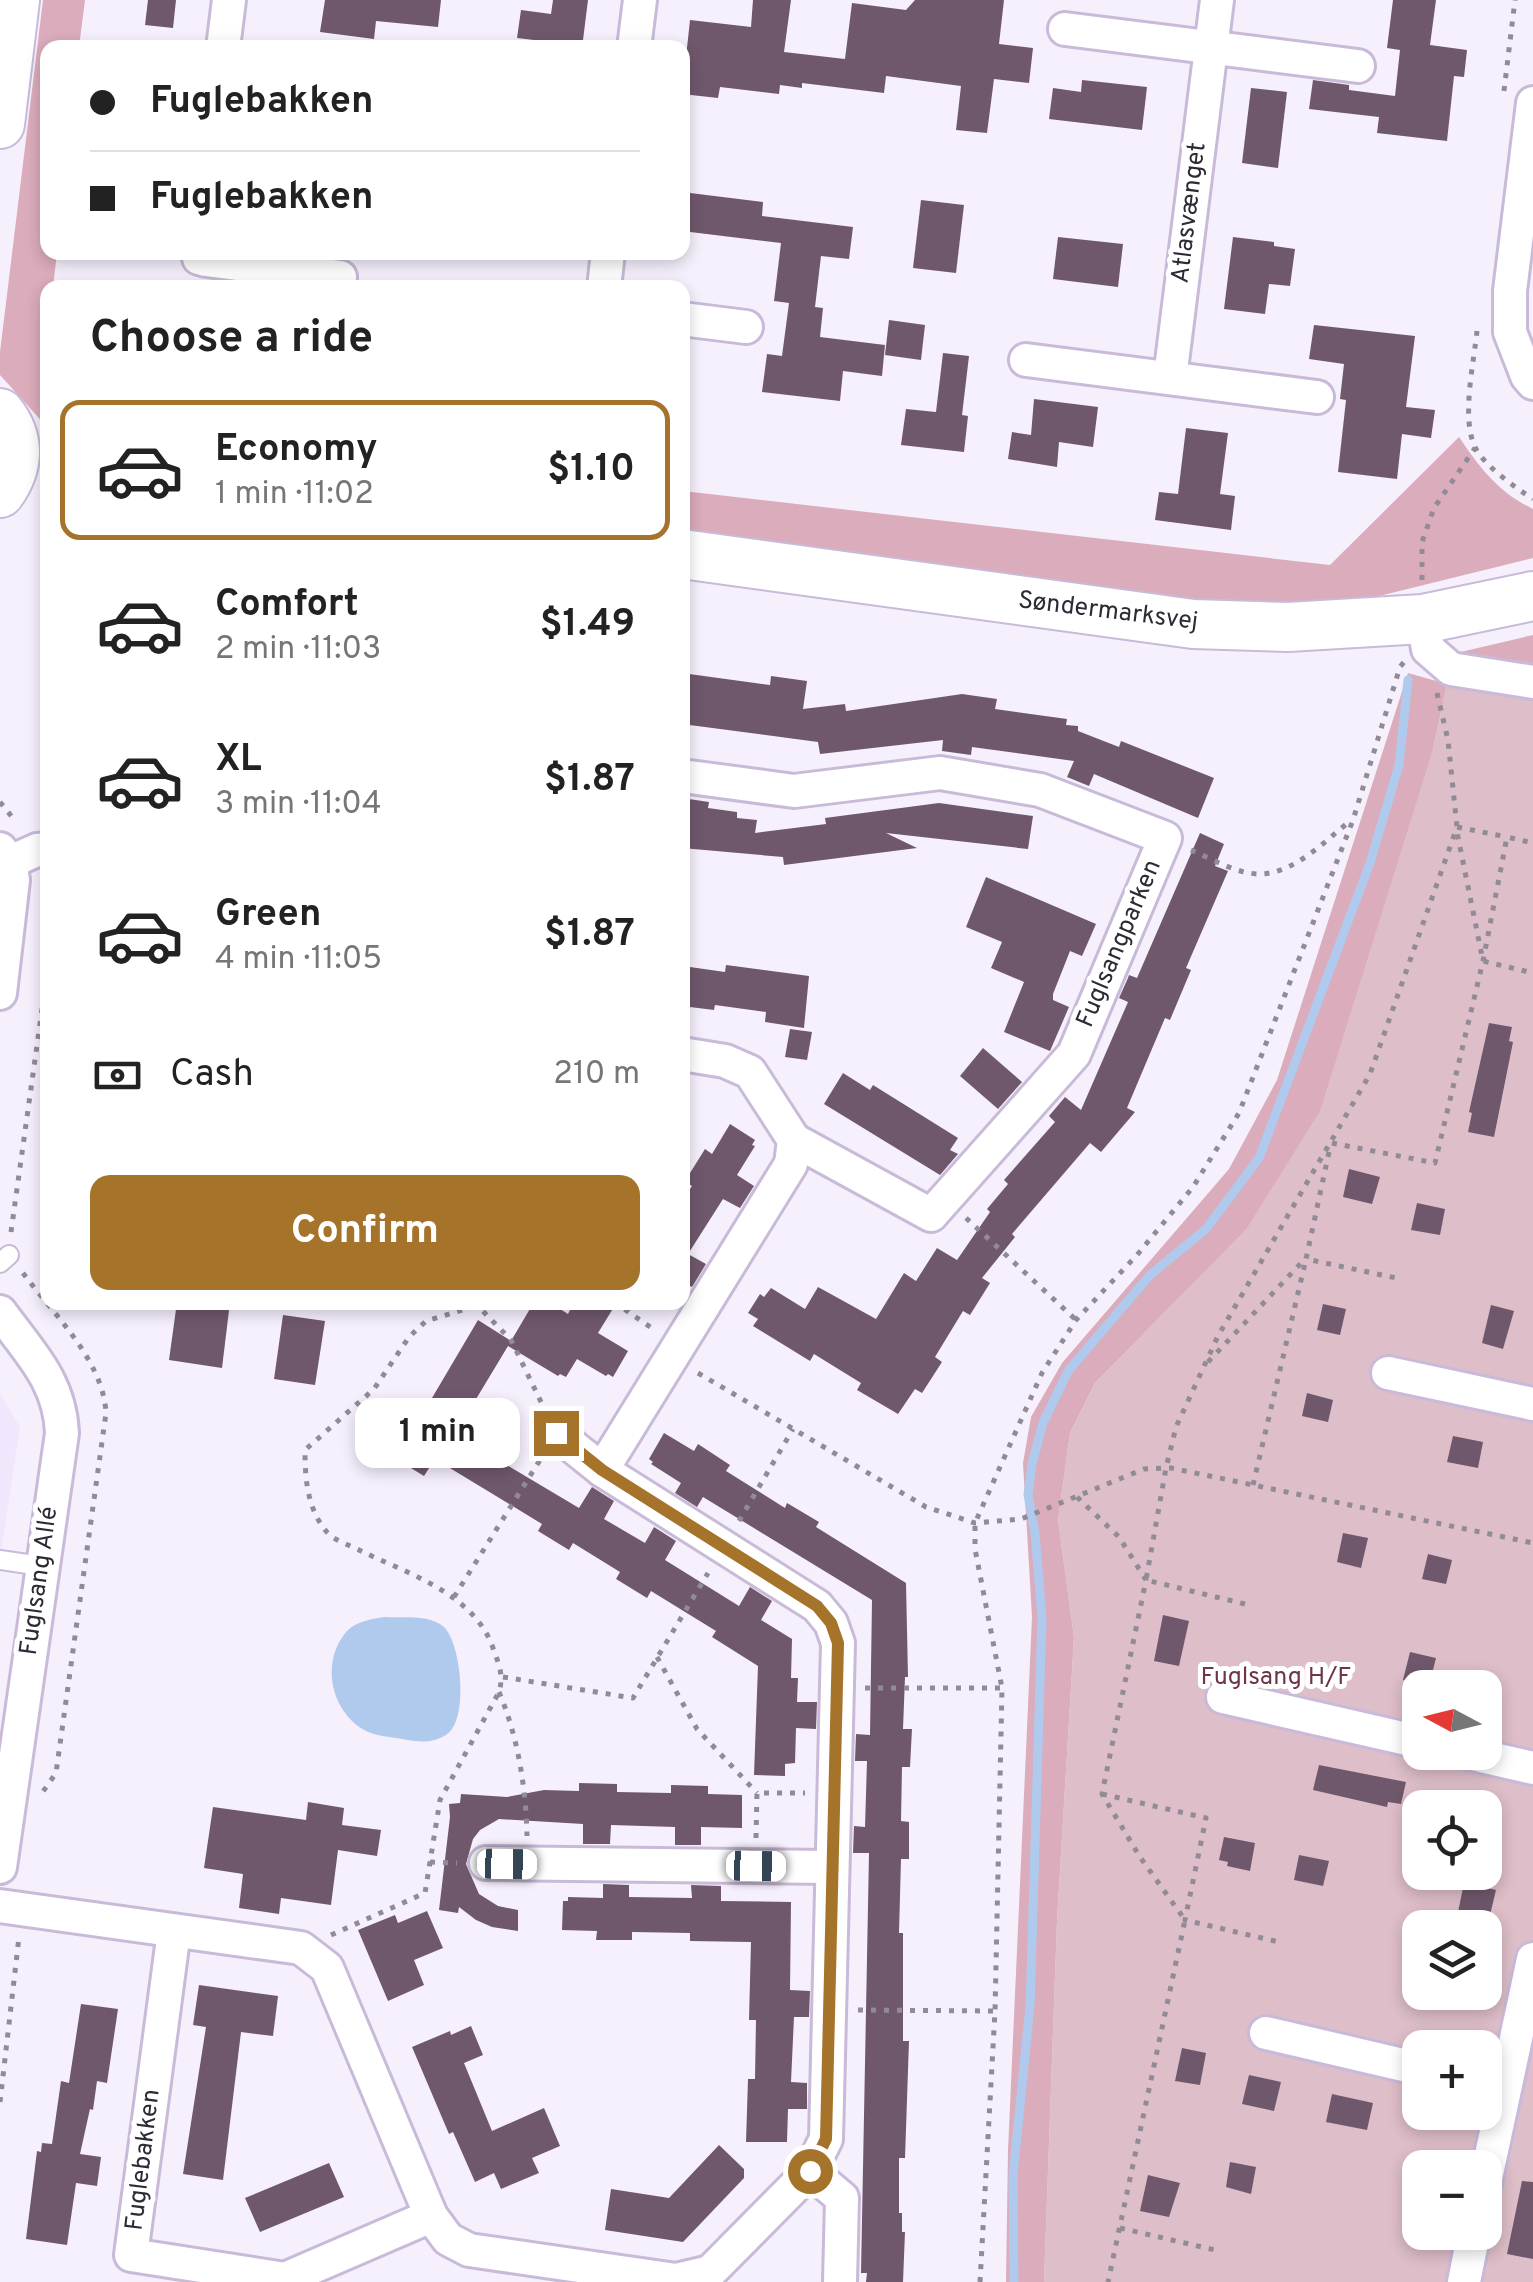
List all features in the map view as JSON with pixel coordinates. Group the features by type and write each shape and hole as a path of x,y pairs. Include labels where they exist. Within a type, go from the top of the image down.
{"street":[{"path":"224,40 229,0"},
{"path":"635,40 640,0"},
{"name":"Atlasvænget","path":"1170,378 1217,0"},
{"path":"1,105 8,28"},
{"path":"1066,29 1358,66"},
{"path":"1533,103 1510,292 1510,332 1533,383"},
{"path":"206,260 340,277"},
{"path":"690,320 746,327"},
{"path":"1026,360 1317,396"},
{"path":"0,413 12,431 21,472"},
{"name":"Søndermarksvej","path":"690,555 1192,624 1288,627 1430,643 1533,596"},
{"path":"1430,643 1451,670 1533,682"},
{"name":"Fuglsangparken","path":"690,777 794,790 940,773 1040,790 1165,838 1074,1054 945,1199"},
{"path":"0,994 13,880 5,855 40,850"},
{"path":"690,1055 724,1061 750,1072 794,1140 931,1215 945,1199"},
{"path":"602,1470 791,1164 794,1140"},
{"name":"Fuglsang Allé","path":"0,1312 51,1384 61,1406 62,1432 0,1868"},
{"path":"1388,1373 1533,1404"},
{"path":"0,1906 301,1948 327,1968 431,2216 448,2239 469,2250 676,2280 694,2280 710,2272 810,2171 826,2139 838,1643 831,1623 817,1606 602,1470 556,1433"},
{"path":"1223,1698 1402,1738"},
{"path":"1502,1761 1533,1768"},
{"path":"486,1864 832,1868"},
{"name":"Fuglebakken","path":"174,1931 131,2255 285,2279 431,2216"},
{"path":"1502,2066 1531,1981"},
{"path":"1266,2033 1402,2065"},
{"path":"810,2171 842,2198 840,2282"},
{"path":"1464,2282 1470,2250"}],"lane":[{"path":"0,1560 41,1566"}],"path":[{"path":"1476,448 1434,508 1422,542 1437,694 1448,740 1457,826 1483,961"},
{"path":"980,2282 995,2011 1002,1688 975,1549 974,1523 1042,1373 1076,1320 1137,1256 1193,1187 1239,1113 1353,820 1400,666 1430,643"},
{"path":"1165,838 1234,868 1260,874 1306,857 1353,820"},
{"path":"1457,826 1533,843"},
{"path":"1283,1944 1185,1920 1102,1794 1176,1427 1218,1336 1370,1074 1457,826"},
{"path":"1331,1142 1436,1162 1483,961 1507,837"},
{"path":"1483,961 1533,973"},
{"path":"1253,1485 1331,1142"},
{"path":"945,1199 1076,1320"},
{"path":"1306,1259 1401,1279"},
{"path":"1204,1366 1306,1259"},
{"path":"301,1948 425,1893 440,1800 500,1692 503,1678 490,1639 472,1614 454,1597 328,1534 313,1507 306,1482 306,1450 374,1388 408,1337 426,1320 459,1310"},
{"path":"454,1597 556,1433 512,1340 481,1310"},
{"path":"626,1310 656,1329 674,1358 926,1507 974,1523 1022,1519 1144,1469 1166,1468 1533,1543"},
{"path":"503,1678 633,1698 793,1428"},
{"path":"1076,1497 1119,1537 1146,1580 1245,1604"},
{"path":"657,1657 697,1728 757,1793 756,1866"},
{"path":"837,1688 1002,1688"},
{"path":"500,1692 526,1800 527,1864"},
{"path":"757,1793 833,1794"},
{"path":"1102,1794 1206,1818 1108,2282"},
{"path":"829,2010 995,2011"},
{"path":"1120,2228 1215,2250"}],"shaded area":[{"path":"43,0 85,0 80,40 40,40 40,260 56,260 54,280 40,280 40,419 0,375"},
{"path":"1459,437 1491,479 1533,509 1533,558 1359,601 1256,605 1169,599 690,533 690,492 1330,565"},
{"path":"1533,635 1533,673 1452,654"},
{"path":"1408,673 1447,684 1433,749 1320,1111 1245,1231 1095,1383 1070,1433 1058,1520 1074,1637 1057,1921 1044,2282 1006,2282 1008,2150 1032,1617 1023,1463 1031,1417 1062,1363 1229,1169 1277,1080"},
{"path":"0,1394 20,1427 0,1559"}],"green space":[{"name":"Fuglsang H/F","path":"1447,684 1533,696 1533,2282 1044,2282 1057,1921 1074,1637 1058,1520 1070,1433 1095,1383 1245,1231 1433,749"}],"water":[{"path":"384,1617 431,1620 444,1627 450,1636 459,1666 460,1700 453,1727 441,1738 419,1741 368,1732 343,1710 332,1670 339,1642 356,1624"}],"building":[{"path":"148,0 176,0 173,28 145,25"},
{"path":"325,0 441,0 438,27 376,21 374,39 320,32"},
{"path":"553,0 588,0 583,40 517,38 521,10 551,14"},
{"path":"753,0 791,0 784,52 845,59 852,3 906,10 915,0 1004,0 999,44 1033,48 1029,83 994,79 987,133 956,130 961,86 886,76 884,93 802,83 802,88 780,85 779,94 720,87 718,98 690,95 690,20 751,27"},
{"path":"1393,0 1436,0 1430,45 1467,50 1464,77 1454,76 1447,141 1377,133 1379,117 1309,109 1313,80 1395,96 1400,50 1387,48"},
{"path":"1082,80 1147,87 1142,130 1049,119 1053,88 1081,92"},
{"path":"1251,88 1287,92 1278,168 1242,163"},
{"path":"690,193 763,202 762,216 853,227 849,259 821,256 815,307 823,308 820,337 885,345 882,376 843,371 840,401 762,392 767,354 782,356 789,303 774,301 781,243 690,232"},
{"path":"921,200 964,205 956,273 913,268"},
{"path":"1058,237 1123,244 1118,287 1053,279"},
{"path":"1233,237 1295,249 1290,286 1269,284 1265,314 1224,309"},
{"path":"889,320 925,325 921,360 885,355"},
{"path":"1314,325 1415,336 1406,407 1435,410 1431,438 1402,434 1397,479 1338,472 1346,400 1340,399 1344,364 1309,359"},
{"path":"943,353 969,356 962,415 968,416 964,452 901,445 906,409 936,412"},
{"path":"1034,399 1098,407 1093,447 1059,442 1057,467 1008,459 1012,432 1031,435"},
{"path":"1186,428 1228,433 1220,494 1235,496 1231,530 1155,520 1159,492 1178,494"},
{"path":"690,674 770,685 771,676 807,681 803,709 845,704 846,711 962,694 997,699 995,709 1067,719 1066,725 1078,726 1078,731 1119,747 1121,741 1214,778 1198,818 1094,774 1089,786 1067,777 1074,761 972,747 971,755 942,751 943,740 820,754 818,742 690,725"},
{"path":"690,799 709,802 708,808 737,812 737,818 757,820 755,833 826,824 825,818 939,803 1033,816 1028,849 886,833 917,848 784,865 783,857 690,849"},
{"path":"1200,833 1224,844 1215,866 1228,871 1186,968 1191,970 1170,1020 1165,1018 1127,1108 1135,1112 1101,1152 1090,1143 1012,1234 1015,1237 982,1278 990,1283 970,1315 963,1311 935,1357 942,1362 922,1393 915,1389 898,1414 857,1390 861,1383 814,1354 810,1361 753,1326 758,1319 748,1313 760,1294 764,1297 771,1288 805,1309 818,1287 876,1319 904,1273 916,1281 937,1248 957,1260 990,1212 987,1209 1008,1184 1004,1180 1055,1122 1049,1116 1065,1097 1081,1110 1128,1002 1119,998 1129,975 1137,978"},
{"path":"986,877 1096,924 1082,956 1070,951 1053,994 1053,1000 1069,1007 1050,1051 1004,1032 1024,982 991,968 1002,942 966,927"},
{"path":"726,965 809,976 804,1028 765,1022 766,1012 715,1005 714,1010 690,1007 690,967 725,972"},
{"path":"1489,1023 1512,1027 1509,1041 1513,1042 1494,1137 1468,1132"},
{"path":"790,1029 812,1032 807,1060 785,1057"},
{"path":"983,1048 1022,1082 998,1109 960,1076"},
{"path":"843,1073 870,1090 873,1085 958,1138 950,1150 958,1154 940,1175 824,1104"},
{"path":"730,1124 755,1140 737,1175 754,1186 740,1208 723,1199 690,1251 690,1173 705,1149 712,1154"},
{"path":"1349,1169 1380,1177 1372,1204 1343,1197"},
{"path":"1417,1203 1445,1209 1440,1235 1411,1230"},
{"path":"690,1255 706,1264 690,1286"},
{"path":"1323,1304 1346,1309 1340,1335 1317,1330"},
{"path":"1491,1305 1514,1311 1503,1349 1482,1343"},
{"path":"176,1310 229,1310 222,1368 169,1360"},
{"path":"529,1310 562,1310 568,1314 570,1310 612,1310 598,1333 628,1351 613,1377 577,1359 566,1377 558,1376 508,1346 455,1434 579,1508 592,1487 614,1501 604,1519 645,1543 654,1527 676,1541 665,1560 739,1606 750,1587 772,1601 761,1620 792,1639 791,1678 798,1678 797,1702 817,1702 816,1729 796,1728 795,1763 785,1764 785,1776 754,1775 758,1666 712,1637 716,1631 651,1591 647,1598 616,1579 620,1572 573,1543 569,1550 538,1531 542,1524 435,1459 424,1476 396,1459 478,1320 511,1341"},
{"path":"283,1315 325,1321 315,1385 274,1379"},
{"path":"1307,1393 1333,1400 1328,1422 1302,1416"},
{"path":"664,1433 694,1451 698,1444 730,1465 726,1471 785,1508 787,1503 819,1522 816,1527 906,1583 908,1677 903,1729 912,1729 910,1767 902,1767 901,1821 909,1822 909,1859 901,1859 899,1933 903,1933 903,2041 909,2041 905,2158 899,2158 899,2213 905,2232 903,2282 866,2282 867,2273 861,2273 869,1853 853,1853 854,1826 865,1827 867,1761 855,1761 856,1734 870,1735 872,1600 703,1497 697,1507 675,1493 681,1483 649,1459"},
{"path":"1453,1436 1483,1442 1478,1468 1447,1462"},
{"path":"1343,1533 1368,1538 1361,1568 1337,1562"},
{"path":"1428,1554 1452,1560 1446,1584 1422,1579"},
{"path":"1163,1615 1189,1621 1179,1666 1154,1661"},
{"path":"1410,1652 1436,1658 1433,1670 1406,1670"},
{"path":"1319,1765 1406,1782 1401,1804 1388,1802 1387,1807 1313,1790"},
{"path":"579,1783 617,1784 617,1792 671,1793 671,1785 708,1786 708,1794 742,1795 742,1828 701,1827 701,1845 675,1845 675,1827 611,1825 610,1844 583,1844 583,1824 499,1819 473,1839 466,1864 479,1894 498,1906 518,1910 518,1931 492,1927 459,1907 458,1913 439,1910 449,1804 460,1803 461,1794 507,1797 544,1790 579,1791"},
{"path":"308,1802 344,1808 342,1825 381,1830 377,1856 338,1850 331,1905 281,1898 279,1914 239,1908 243,1874 204,1868 213,1807 306,1820"},
{"path":"1224,1837 1255,1843 1250,1871 1219,1860"},
{"path":"1299,1855 1329,1861 1323,1886 1294,1880"},
{"path":"603,1884 629,1885 629,1897 692,1898 691,1885 721,1886 721,1901 791,1902 790,1990 810,1991 809,2017 794,2017 791,2082 807,2083 807,2109 788,2109 787,2142 746,2142 748,2079 755,2079 756,2020 749,2020 751,1942 690,1941 690,1933 632,1932 632,1940 596,1940 597,1931 562,1930 563,1901 568,1901 568,1897 603,1898"},
{"path":"1463,1890 1496,1890 1491,1910 1458,1910"},
{"path":"427,1911 443,1948 414,1960 424,1985 388,2001 358,1930 395,1915 398,1923"},
{"path":"199,1985 278,1996 273,2036 241,2032 223,2180 183,2174 206,2027 193,2025"},
{"path":"81,2004 118,2009 107,2083 97,2081 80,2154 101,2157 97,2186 76,2183 67,2245 26,2239 37,2151 41,2152 42,2143 52,2144 61,2081 69,2083"},
{"path":"471,2026 483,2055 464,2063 492,2131 544,2108 560,2146 532,2158 539,2173 501,2189 494,2173 475,2182 453,2132 449,2134 412,2047"},
{"path":"1182,2048 1206,2053 1200,2085 1175,2081"},
{"path":"1249,2075 1281,2082 1274,2111 1242,2104"},
{"path":"1332,2094 1373,2103 1367,2130 1326,2122"},
{"path":"719,2145 744,2169 744,2178 683,2242 605,2230 611,2189 669,2198"},
{"path":"1230,2162 1256,2167 1251,2194 1226,2187"},
{"path":"329,2163 344,2197 260,2232 245,2198"},
{"path":"1148,2175 1180,2183 1169,2217 1140,2211"},
{"path":"1522,2181 1533,2182 1533,2259 1507,2254"}],"waterway":[{"path":"1014,2282 1013,2175 1030,2006 1042,1618 1028,1495 1032,1464 1043,1423 1068,1371 1150,1275 1206,1229 1259,1158 1370,863 1399,765 1408,680"}],"route":[{"path":"556,1433 602,1470 817,1606 831,1623 838,1643 826,2139 810,2171"}]}
